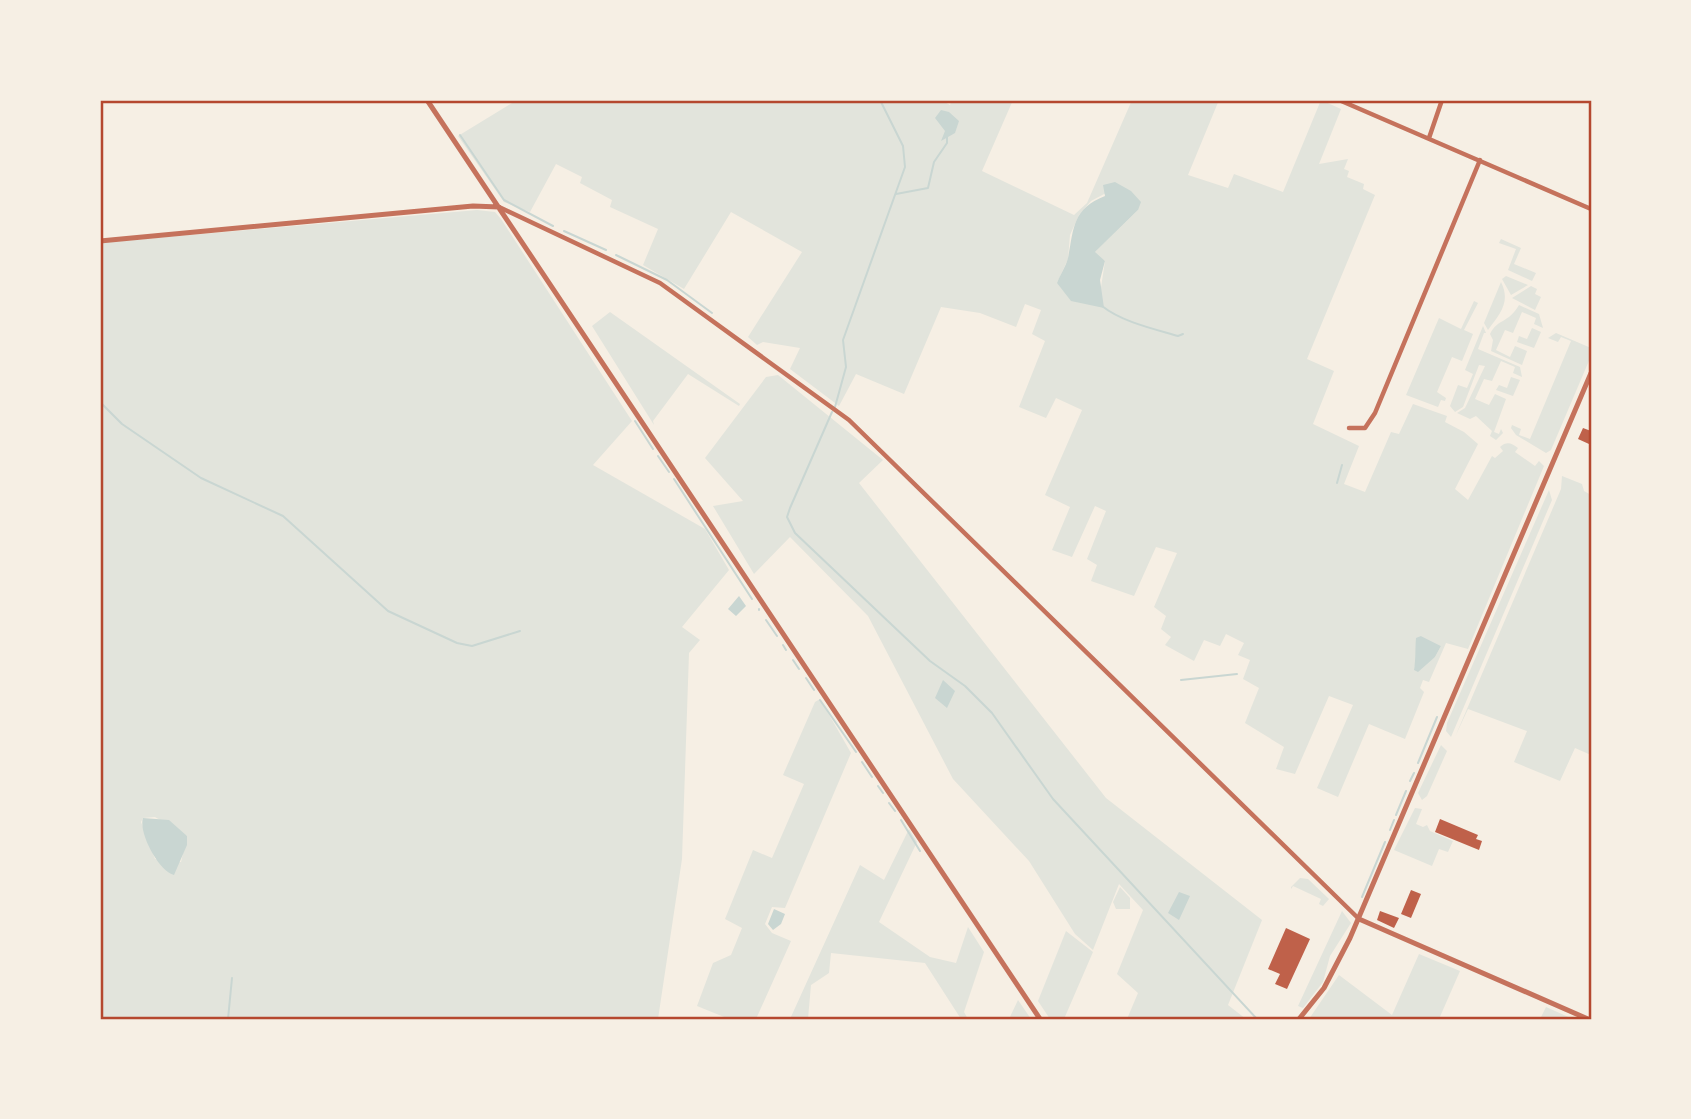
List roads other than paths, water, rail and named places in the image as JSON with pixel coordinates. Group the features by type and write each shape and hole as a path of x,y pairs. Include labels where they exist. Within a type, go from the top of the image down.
{"street":[{"path":"428,100 1040,1019"},
{"path":"1339,100 1591,209"},
{"path":"1429,138 1442,100"},
{"path":"1349,428 1365,428 1375,413 1480,160"},
{"path":"100,241 473,206 499,207 660,283 839,413 1359,919 1588,1019"},
{"path":"1299,1019 1324,988 1359,919 1591,373"}],"waterway":[{"path":"835,407 846,367 843,340 905,167 903,146 880,100"},
{"path":"460,135 504,200 553,226"},
{"path":"896,194 928,188 934,162 947,143 947,136"},
{"path":"564,231 606,250"},
{"path":"616,255 667,280 712,313"},
{"path":"1102,306 1138,324 1178,336 1183,334"},
{"path":"100,402 122,424 201,478 283,516 388,611 457,643 472,646 520,631"},
{"path":"832,412 787,517 795,533 930,661 965,686 992,713 1053,799 1257,1019"},
{"path":"635,421 653,449"},
{"path":"658,456 669,472"},
{"path":"1337,483 1342,465"},
{"path":"674,479 752,599"},
{"path":"766,620 777,636"},
{"path":"783,645 786,650"},
{"path":"793,660 799,669"},
{"path":"1181,680 1237,674"},
{"path":"806,678 814,690"},
{"path":"820,700 856,752"},
{"path":"1418,763 1437,717"},
{"path":"862,762 872,777"},
{"path":"1410,781 1414,773"},
{"path":"878,786 883,793"},
{"path":"1396,815 1406,791"},
{"path":"889,803 895,811"},
{"path":"901,820 920,851"},
{"path":"1390,830 1394,820"},
{"path":"1362,897 1385,842"},
{"path":"228,1019 232,978"}]}
